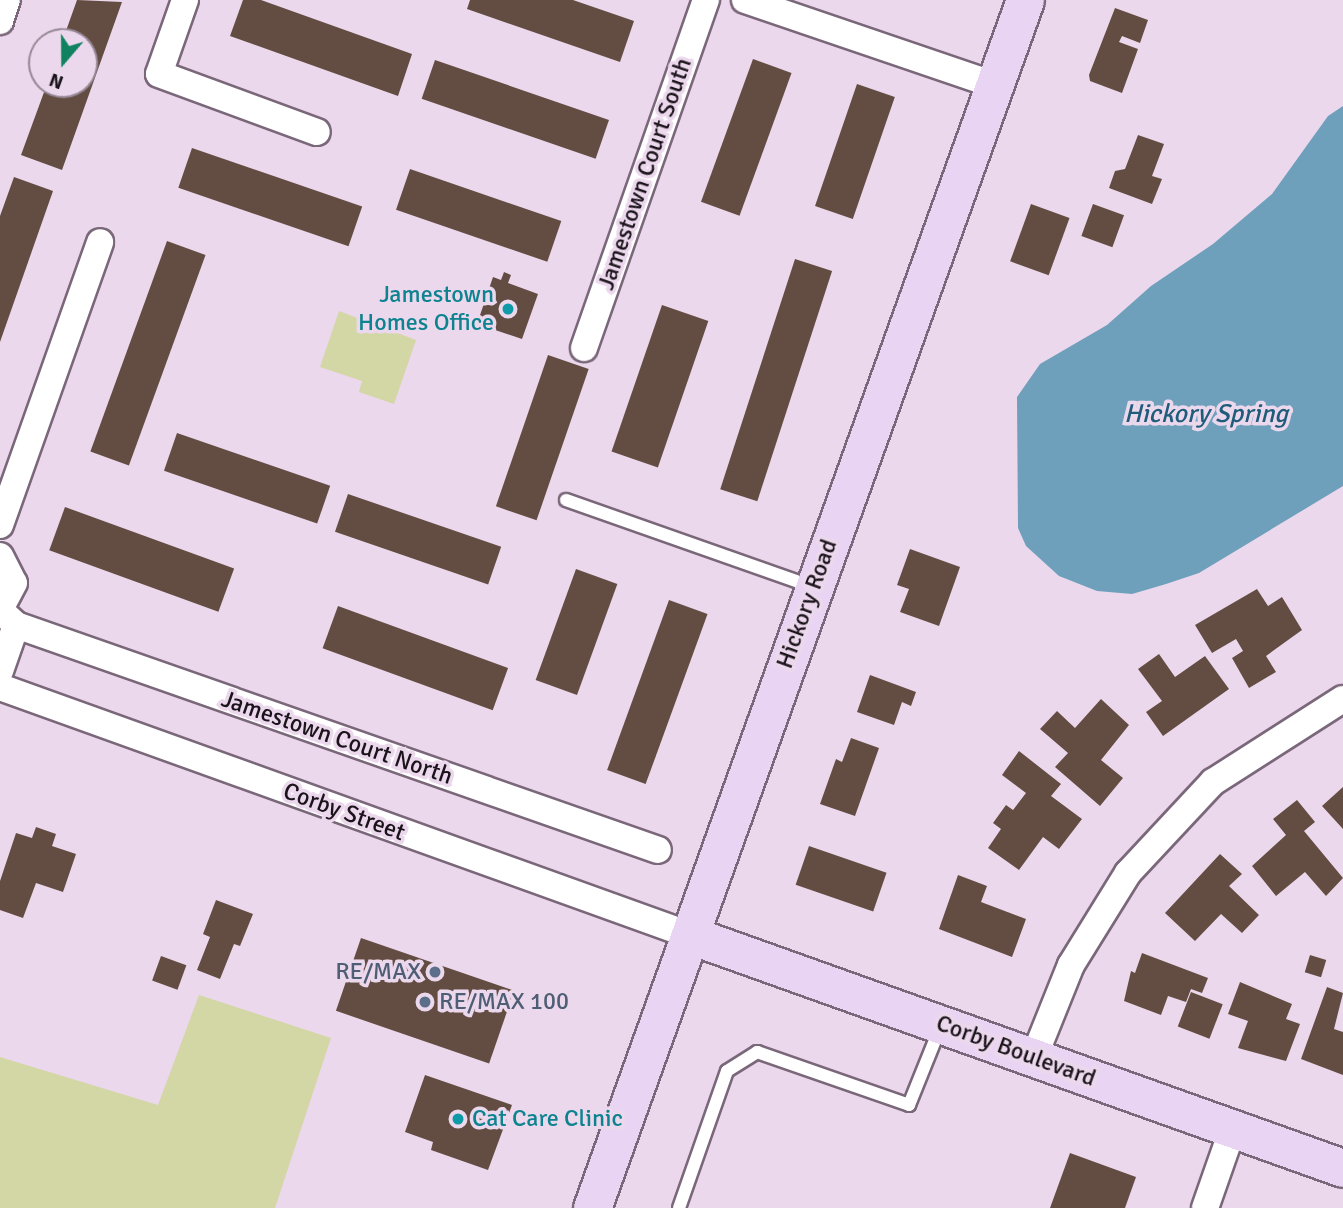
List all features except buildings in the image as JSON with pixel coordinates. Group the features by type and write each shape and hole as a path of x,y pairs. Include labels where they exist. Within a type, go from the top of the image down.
{"street":[{"path":"185,0 159,74 317,132"},
{"name":"Jamestown Court South","path":"584,348 706,0"},
{"path":"745,0 995,85"},
{"name":"Hickory Road","path":"592,1208 1025,0"},
{"path":"0,525 100,242"},
{"path":"0,556 14,583 5,615 0,671"},
{"name":"Jamestown Court North","path":"5,615 658,850"},
{"name":"Corby Street","path":"0,687 690,934"},
{"path":"1034,1057 1070,965 1128,873 1213,782 1343,699"},
{"name":"Corby Boulevard","path":"690,934 1343,1168"},
{"path":"1205,1208 1233,1129"}],"lane":[{"path":"566,500 813,587"},
{"path":"679,1208 727,1072 757,1052 909,1105 941,1024"}],"green space":[{"path":"339,311 416,340 394,404 359,392 362,381 320,367"},
{"path":"199,995 331,1038 275,1208 0,1208 0,1057 158,1105"}],"water":[{"name":"Hickory Spring","path":"1343,106 1343,486 1199,573 1166,584 1132,594 1097,591 1059,576 1026,546 1018,528 1017,397 1040,364 1107,325 1151,286 1213,244 1272,194 1328,116"}],"place":[{"name":"Jamestown Homes Office","path":"508,309"},
{"name":"RE/MAX","path":"435,972"},
{"name":"RE/MAX 100","path":"425,1002"},
{"name":"Cat Care Clinic","path":"458,1119"}]}
